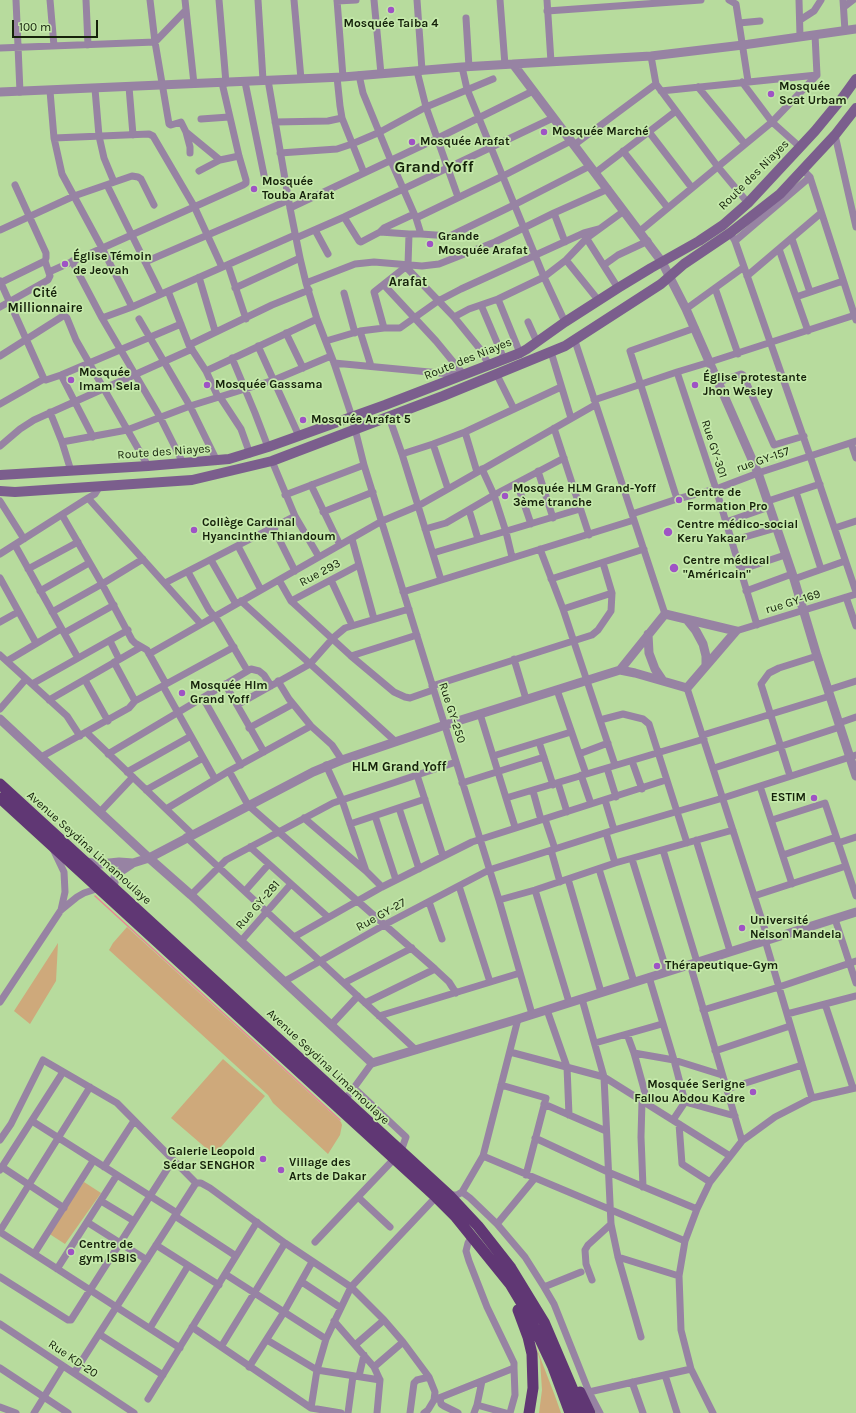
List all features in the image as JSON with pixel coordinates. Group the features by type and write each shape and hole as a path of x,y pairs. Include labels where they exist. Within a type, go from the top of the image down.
{"highway":[{"name":"Avenue Seydina Limamoulaye","path":"0,784 345,1100 455,1216 510,1284 543,1344 564,1392 570,1413"},
{"name":"Avenue Seydina Limamoulaye","path":"0,798 398,1155 449,1196 478,1226 519,1281 544,1322 573,1390 580,1413"},
{"path":"492,1262 513,1298 528,1337 533,1371 533,1388 529,1413"},
{"path":"544,1322 565,1359 590,1413"}],"main road":[{"name":"Route des Niayes","path":"0,475 148,466 229,459 250,454 352,417 520,353 564,322 618,288 693,245 723,225 748,203 800,147 828,116 856,79"},
{"name":"Route des Niayes","path":"0,491 15,492 192,480 272,461 497,375 551,352 575,341 656,287 684,264 732,237 780,194 807,174 856,108"}],"street":[{"path":"16,0 20,92"},
{"path":"50,0 54,46"},
{"path":"86,0 88,45"},
{"path":"150,0 155,42 169,124 171,125 181,122 186,132 190,153"},
{"path":"185,0 194,84"},
{"path":"49,272 246,183 229,117 224,83 219,0"},
{"name":"Rue GY-250","path":"258,0 266,80 306,283 352,417 364,465 499,900 532,1014"},
{"path":"294,0 301,79"},
{"path":"356,0 337,1 340,106 342,118 364,173"},
{"path":"374,0 381,74"},
{"path":"417,0 420,71 426,107 436,139 458,197"},
{"path":"500,0 509,64 533,91 648,242 670,276 695,328 758,473 793,576 839,725 853,756 856,776"},
{"path":"546,0 551,62"},
{"path":"547,11 701,0"},
{"path":"729,0 736,4 743,45 745,81 772,122 800,147"},
{"path":"799,0 800,36"},
{"path":"800,20 814,11 821,0"},
{"path":"845,31 844,3 853,0"},
{"path":"0,48 155,42 186,10"},
{"path":"466,18 467,89 564,322"},
{"path":"739,23 760,20"},
{"path":"0,92 50,91 340,77 509,64 651,56 856,29"},
{"path":"640,231 772,122 817,75 815,35"},
{"path":"651,56 656,84 718,167 748,203"},
{"path":"359,75 364,93 421,234"},
{"path":"661,91 745,81 817,75"},
{"path":"280,153 338,149 380,132 426,107 493,79"},
{"path":"245,82 264,175"},
{"path":"344,217 361,242 380,232 384,228 458,197 573,143 656,84"},
{"path":"129,87 133,135"},
{"path":"698,87 745,144"},
{"path":"95,89 104,158 114,182"},
{"path":"50,91 54,138 62,174 132,307"},
{"path":"290,208 391,161 533,91"},
{"path":"380,232 450,236 592,169 623,151 676,111"},
{"path":"201,119 229,117"},
{"path":"275,122 328,121 342,118"},
{"path":"102,318 132,307 296,236 315,230 553,118"},
{"path":"186,132 220,160"},
{"path":"648,132 692,188"},
{"path":"54,138 149,134 153,136 194,206 207,235 225,266 246,319"},
{"path":"835,135 854,210 856,227"},
{"path":"623,151 668,208"},
{"path":"199,171 220,160 239,156"},
{"path":"149,654 340,545 382,522 418,506 571,418 594,402 640,384 677,372 808,331 855,318 807,174"},
{"path":"0,230 74,196 132,176 141,179 154,205"},
{"path":"0,307 48,280 50,276 45,261 46,253 15,185"},
{"path":"107,185 145,262 165,292 181,324 190,347 206,371 219,397 240,429 250,454"},
{"path":"306,283 355,264 374,262 407,266 422,266 439,264 495,242 524,227 608,189"},
{"path":"145,262 289,200"},
{"path":"326,341 357,332 384,328 400,328 438,301 564,242 586,236 599,229 624,211"},
{"path":"554,213 564,242"},
{"path":"747,276 821,213"},
{"path":"315,230 328,254"},
{"path":"409,234 407,266 454,317 480,349 489,365"},
{"path":"454,317 498,299 544,277 566,260 586,236"},
{"path":"586,236 618,288"},
{"path":"732,237 804,436 856,593"},
{"path":"792,239 810,292"},
{"path":"604,264 618,255 648,242"},
{"path":"779,249 808,331"},
{"path":"235,288 300,258"},
{"path":"566,260 599,300"},
{"path":"44,379 0,282 45,261"},
{"path":"72,261 134,376 160,417 183,463"},
{"path":"384,328 374,294 375,291 407,266"},
{"path":"686,309 744,267"},
{"path":"199,277 215,331"},
{"path":"796,297 843,281"},
{"path":"384,285 436,341 464,375"},
{"path":"715,288 738,354"},
{"path":"0,446 20,428 34,420 164,362 215,331 246,319 272,305 309,290"},
{"path":"344,293 357,332 371,366"},
{"path":"498,299 520,353"},
{"path":"481,305 504,359"},
{"path":"0,356 65,316 76,340 103,389 148,466"},
{"path":"206,371 317,318"},
{"path":"139,319 190,406 217,461"},
{"path":"528,322 537,342"},
{"path":"0,404 44,379 47,380 60,376 181,324"},
{"path":"677,499 630,353 632,350 695,328"},
{"path":"286,333 304,368"},
{"path":"575,341 665,614"},
{"path":"258,346 299,436"},
{"path":"551,352 571,418"},
{"path":"232,358 268,447"},
{"path":"62,442 127,430 190,406 332,360 371,366 464,375"},
{"name":"Rue GY-301","path":"677,372 716,488 756,625"},
{"path":"719,382 741,374 743,375 774,445 804,436"},
{"path":"497,375 514,409"},
{"path":"60,376 93,437"},
{"path":"402,454 465,432 561,387"},
{"path":"50,412 62,442 71,471"},
{"path":"389,417 441,580"},
{"path":"554,428 589,535"},
{"path":"465,432 479,471 494,495 506,532 512,557"},
{"path":"854,442 856,458"},
{"name":"rue GY-157","path":"403,592 512,557 589,535 677,499 716,488 854,442"},
{"path":"433,444 448,489"},
{"path":"425,529 446,523 494,495 564,458"},
{"path":"272,461 285,495 318,558"},
{"path":"285,495 364,465"},
{"path":"538,471 553,518"},
{"path":"517,483 531,524"},
{"path":"726,522 796,492 820,484"},
{"path":"311,485 340,545"},
{"path":"0,554 94,494 100,486"},
{"path":"323,512 373,492"},
{"path":"796,492 821,569"},
{"path":"88,498 201,624"},
{"path":"0,501 24,539"},
{"path":"433,553 580,509"},
{"path":"469,510 478,539"},
{"path":"62,515 135,643 147,650 178,713 215,780"},
{"path":"165,583 295,516"},
{"path":"835,528 856,521"},
{"path":"273,527 295,571"},
{"path":"731,541 776,528"},
{"path":"352,539 374,619"},
{"path":"28,569 78,542"},
{"path":"15,545 78,658"},
{"path":"238,546 261,590"},
{"path":"540,549 563,610 615,765"},
{"path":"551,579 644,549"},
{"path":"740,570 786,555"},
{"path":"52,612 143,559"},
{"path":"211,560 239,603 310,664 396,742"},
{"path":"746,591 845,561"},
{"path":"40,591 89,563"},
{"path":"279,580 291,601 351,656 394,692 410,698 432,688 514,659 592,635 598,630 611,611 612,594 603,563"},
{"name":"Rue 293","path":"291,601 359,565"},
{"path":"188,572 209,610 218,621 247,670"},
{"path":"0,578 36,643"},
{"path":"331,580 352,625"},
{"path":"0,595 7,591"},
{"name":"rue GY-169","path":"736,631 856,593"},
{"path":"563,610 612,594"},
{"path":"846,597 856,626"},
{"path":"7,661 36,643 114,605"},
{"path":"237,705 310,664 333,638 345,628 409,609"},
{"path":"0,622 18,612"},
{"path":"665,614 688,621 736,631 687,688"},
{"path":"620,670 665,614"},
{"path":"688,621 696,631 703,644 706,656 706,666"},
{"path":"0,709 29,681 78,658 128,630"},
{"path":"648,634 649,653 655,669 663,681"},
{"path":"351,656 417,635"},
{"path":"110,640 117,661 135,701"},
{"path":"50,700 142,647"},
{"path":"41,757 108,721 129,708 135,701 234,647"},
{"path":"0,654 68,716 83,734 108,754 166,809 218,866 416,1050"},
{"path":"790,776 761,684 769,673 778,668 817,656"},
{"path":"514,659 526,699"},
{"path":"108,754 251,668 259,671 268,679 271,686"},
{"path":"113,888 115,878 118,873 133,863 149,858 326,765 445,725 620,670 687,688"},
{"path":"84,680 108,721"},
{"path":"278,681 293,704 311,726 332,745 342,760"},
{"path":"506,798 632,761 704,737 829,693 856,681"},
{"path":"225,684 264,752"},
{"path":"687,688 754,896 790,1026 812,1098"},
{"path":"557,690 579,754 591,804"},
{"path":"203,698 241,765"},
{"path":"250,728 293,704"},
{"path":"480,714 515,827"},
{"path":"600,720 623,714 643,719 649,724 687,842"},
{"path":"714,768 839,725 856,717"},
{"path":"0,719 372,1063"},
{"path":"166,809 229,771 311,726"},
{"path":"493,756 571,732"},
{"path":"127,772 191,736"},
{"path":"539,742 567,812"},
{"path":"579,754 608,744"},
{"name":"Rue GY-27","path":"285,981 384,925 489,870 610,831 723,798 853,756"},
{"path":"462,783 544,757"},
{"path":"146,790 203,758"},
{"path":"632,761 642,789"},
{"path":"191,894 218,866 226,860 304,818 342,800 456,762"},
{"path":"326,765 342,800 366,871"},
{"path":"607,768 616,797"},
{"path":"229,771 248,805 412,948 449,982 456,993"},
{"path":"417,775 443,856"},
{"path":"100,812 133,777"},
{"path":"294,937 382,887 480,839 642,789 666,780"},
{"path":"760,786 792,884"},
{"path":"533,791 601,992"},
{"path":"350,824 425,799"},
{"path":"606,800 616,864"},
{"path":"772,820 825,803 856,896"},
{"path":"399,808 419,869"},
{"path":"375,816 396,880"},
{"path":"304,818 366,871 382,887"},
{"path":"499,900 687,842 733,830"},
{"path":"783,855 837,840 856,837"},
{"path":"696,840 730,952"},
{"path":"50,844 64,872 65,892 61,910"},
{"path":"250,847 328,917"},
{"path":"663,850 693,963 703,1010 742,1141"},
{"path":"632,859 667,972"},
{"path":"86,862 100,864 119,862 133,863"},
{"path":"245,891 269,864"},
{"path":"754,896 846,866"},
{"path":"599,869 634,982"},
{"name":"Rue GY-281","path":"241,941 291,884"},
{"path":"459,886 490,982"},
{"path":"0,1002 61,910 80,895 99,888"},
{"path":"535,890 570,1002"},
{"path":"429,902 442,939"},
{"path":"345,1100 372,1063 547,1010 856,912"},
{"path":"835,919 853,962 856,983"},
{"path":"344,983 412,948"},
{"path":"703,1010 779,987 853,962"},
{"path":"365,1003 435,969"},
{"path":"379,1016 520,973"},
{"path":"649,977 685,1102 676,1122 682,1164 710,1182"},
{"path":"331,1025 358,996"},
{"path":"787,1014 856,996"},
{"path":"581,999 604,1077 611,1224 618,1256 641,1337"},
{"path":"713,1413 691,1369 681,1330 679,1276 685,1241 697,1209 710,1182 742,1141 775,1117 812,1098 854,1088 825,1004"},
{"path":"547,1010 567,1067 569,1115"},
{"path":"449,1196 458,1195 462,1192 483,1156 518,1019"},
{"path":"595,1043 662,1024"},
{"path":"715,1052 790,1026"},
{"path":"627,1034 644,1085 645,1094 642,1102 641,1137 643,1187"},
{"path":"510,1052 604,1077 730,1156"},
{"path":"634,1053 674,1060 722,1075"},
{"path":"0,1140 11,1124 43,1060 117,1103 196,1183 201,1183 210,1188 312,1262 351,1287 384,1320 403,1342 429,1377 437,1399 441,1404 458,1413"},
{"path":"726,1089 802,1065"},
{"path":"63,1072 1,1168 64,1208"},
{"path":"501,1085 546,1098 526,1175"},
{"path":"90,1087 0,1232 180,1348"},
{"path":"314,1242 398,1155 406,1137 354,1088"},
{"path":"685,1102 734,1116"},
{"path":"544,1104 606,1131"},
{"path":"104,1167 134,1120"},
{"path":"32,1121 150,1196 236,1256"},
{"path":"535,1138 608,1172 697,1209"},
{"path":"483,1156 526,1175 610,1208 685,1241"},
{"path":"0,1277 68,1320 71,1320 173,1160"},
{"path":"34,1254 94,1161"},
{"path":"57,1269 116,1175"},
{"path":"497,1224 535,1178"},
{"path":"74,1373 196,1183"},
{"path":"462,1192 497,1224 525,1257 544,1287 554,1304 589,1392 600,1413"},
{"path":"358,1197 390,1227"},
{"path":"311,1408 317,1370 326,1339 351,1287 436,1197"},
{"path":"101,1201 134,1221"},
{"path":"87,1222 147,1260"},
{"path":"148,1399 257,1222"},
{"path":"592,1280 586,1264 585,1250 588,1245 611,1224"},
{"path":"472,1236 466,1251 469,1262 490,1313 514,1363 515,1395 510,1413"},
{"path":"221,1347 285,1243"},
{"path":"156,1245 218,1285"},
{"path":"618,1256 679,1276"},
{"path":"249,1367 302,1282 312,1262"},
{"path":"150,1328 188,1266"},
{"path":"544,1287 581,1272"},
{"path":"225,1274 326,1339"},
{"path":"302,1282 340,1308"},
{"path":"355,1345 384,1320"},
{"path":"334,1321 374,1367 380,1380 377,1413"},
{"name":"Rue KD-20","path":"0,1324 74,1373 129,1412"},
{"path":"192,1327 311,1408 341,1413"},
{"path":"99,1334 163,1375"},
{"path":"267,1340 317,1370 380,1380"},
{"path":"374,1367 403,1342"},
{"path":"348,1413 356,1376 364,1355"},
{"path":"34,1413 63,1366"},
{"path":"0,1368 68,1413"},
{"path":"424,1413 437,1399 514,1368"},
{"path":"589,1392 691,1369"},
{"path":"665,1375 677,1413"},
{"path":"410,1413 414,1383 417,1380 429,1377"},
{"path":"474,1413 482,1381"},
{"path":"632,1382 643,1413"},
{"path":"477,1405 506,1413"},
{"path":"1,1409 16,1413"}],"shaded area":[{"path":"127,927 341,1122 342,1125 340,1135 328,1154 273,1103 268,1095 109,950"},
{"path":"58,943 56,981 30,1024 14,1011"},
{"path":"223,1059 265,1096 214,1155 171,1118"},
{"path":"84,1182 101,1193 65,1244 48,1233"},
{"path":"535,1344 561,1413 539,1413 542,1390 540,1360"}],"waterway":[{"path":"95,896 340,1120"}],"place":[{"name":"Mosquée Taiba 4","path":"391,10"},
{"name":"Mosquée Scat Urbam","path":"771,94"},
{"name":"Mosquée Marché","path":"544,132"},
{"name":"Mosquée Arafat","path":"412,142"},
{"name":"Mosquée Touba Arafat","path":"254,189"},
{"name":"Grande Mosquée Arafat","path":"430,244"},
{"name":"Église Témoin de Jeovah","path":"65,264"},
{"name":"Mosquée Imam Sela","path":"71,380"},
{"name":"Mosquée Gassama","path":"207,385"},
{"name":"Église protestante Jhon Wesley","path":"695,385"},
{"name":"Mosquée Arafat 5","path":"303,420"},
{"name":"Mosquée HLM Grand-Yoff 3ème tranche","path":"505,496"},
{"name":"Centre de Formation Pro","path":"679,500"},
{"name":"Collège Cardinal Hyancinthe Thiandoum","path":"194,530"},
{"name":"Centre médico-social Keru Yakaar","path":"668,532"},
{"name":"Centre médical \"Américain\"","path":"674,568"},
{"name":"Mosquée Hlm Grand Yoff","path":"182,693"},
{"name":"ESTIM","path":"814,798"},
{"name":"Université Nelson Mandela","path":"742,928"},
{"name":"Thérapeutique-Gym","path":"657,966"},
{"name":"Mosquée Serigne Fallou Abdou Kadre","path":"753,1092"},
{"name":"Galerie Leopold Sédar SENGHOR","path":"263,1159"},
{"name":"Village des Arts de Dakar","path":"281,1170"},
{"name":"Centre de gym ISBIS","path":"71,1252"}],"district":[{"name":"Grand Yoff","path":"434,167"},
{"name":"Arafat","path":"408,282"},
{"name":"Cité Millionnaire","path":"45,300"},
{"name":"HLM Grand Yoff","path":"399,767"}]}
